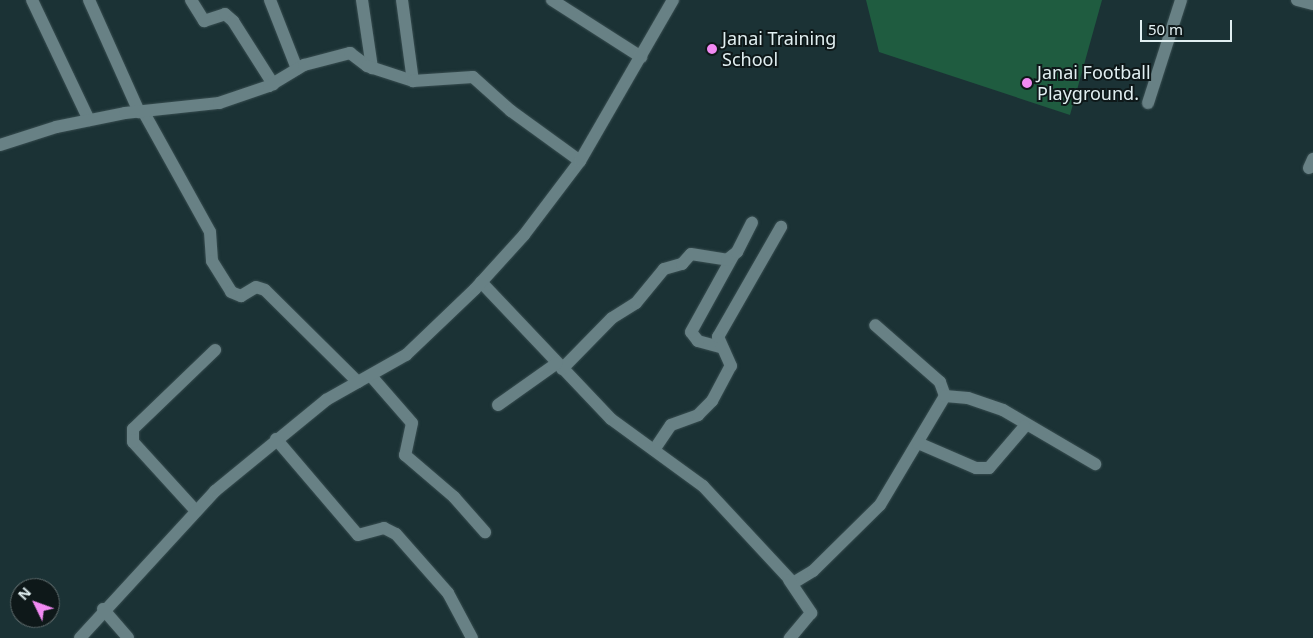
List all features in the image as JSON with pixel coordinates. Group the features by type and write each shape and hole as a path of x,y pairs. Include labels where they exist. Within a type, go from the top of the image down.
{"street":[{"path":"32,0 89,120"},
{"path":"89,0 141,111 210,232 212,262 231,292 241,296 256,287 265,290 358,382"},
{"path":"191,0 204,21 225,14 233,21 273,84"},
{"path":"270,0 297,69"},
{"path":"362,0 372,68"},
{"path":"402,0 413,81"},
{"path":"552,0 641,57"},
{"path":"80,638 103,609 196,510 276,439 326,400 406,355 482,282 580,160 673,0"},
{"path":"1148,103 1181,0"},
{"path":"1297,0 1313,4"},
{"path":"0,145 89,120 141,111 219,103 273,84 297,69 350,53 372,68 413,81 473,77 510,111 580,160"},
{"path":"720,347 698,341 691,332 752,223"},
{"path":"654,450 671,425 698,415 712,401 732,366 720,347 718,337 781,227"},
{"path":"498,405 560,366 612,318 636,303 664,269 682,264 691,254 721,260 733,256"},
{"path":"482,282 518,316 560,366 611,419 703,486 789,580 811,612 790,638"},
{"path":"789,580 804,579 870,516 918,443 945,396 940,382 875,326"},
{"path":"196,510 133,442 133,429 215,350"},
{"path":"371,376 412,422 405,455 454,497 484,532"},
{"path":"945,396 982,401 1025,426 1069,444 1095,464"},
{"path":"918,443 976,468 989,468 1025,426"},
{"path":"276,439 358,535 384,528 396,534 448,593 472,638"},
{"path":"103,609 128,638"}],"green space":[{"name":"Janai Football Playground.","path":"866,0 1102,0 1070,115 879,52"}],"place":[{"name":"Janai Training School","path":"712,49"},
{"name":"Janai Football Playground.","path":"1027,83"}]}
